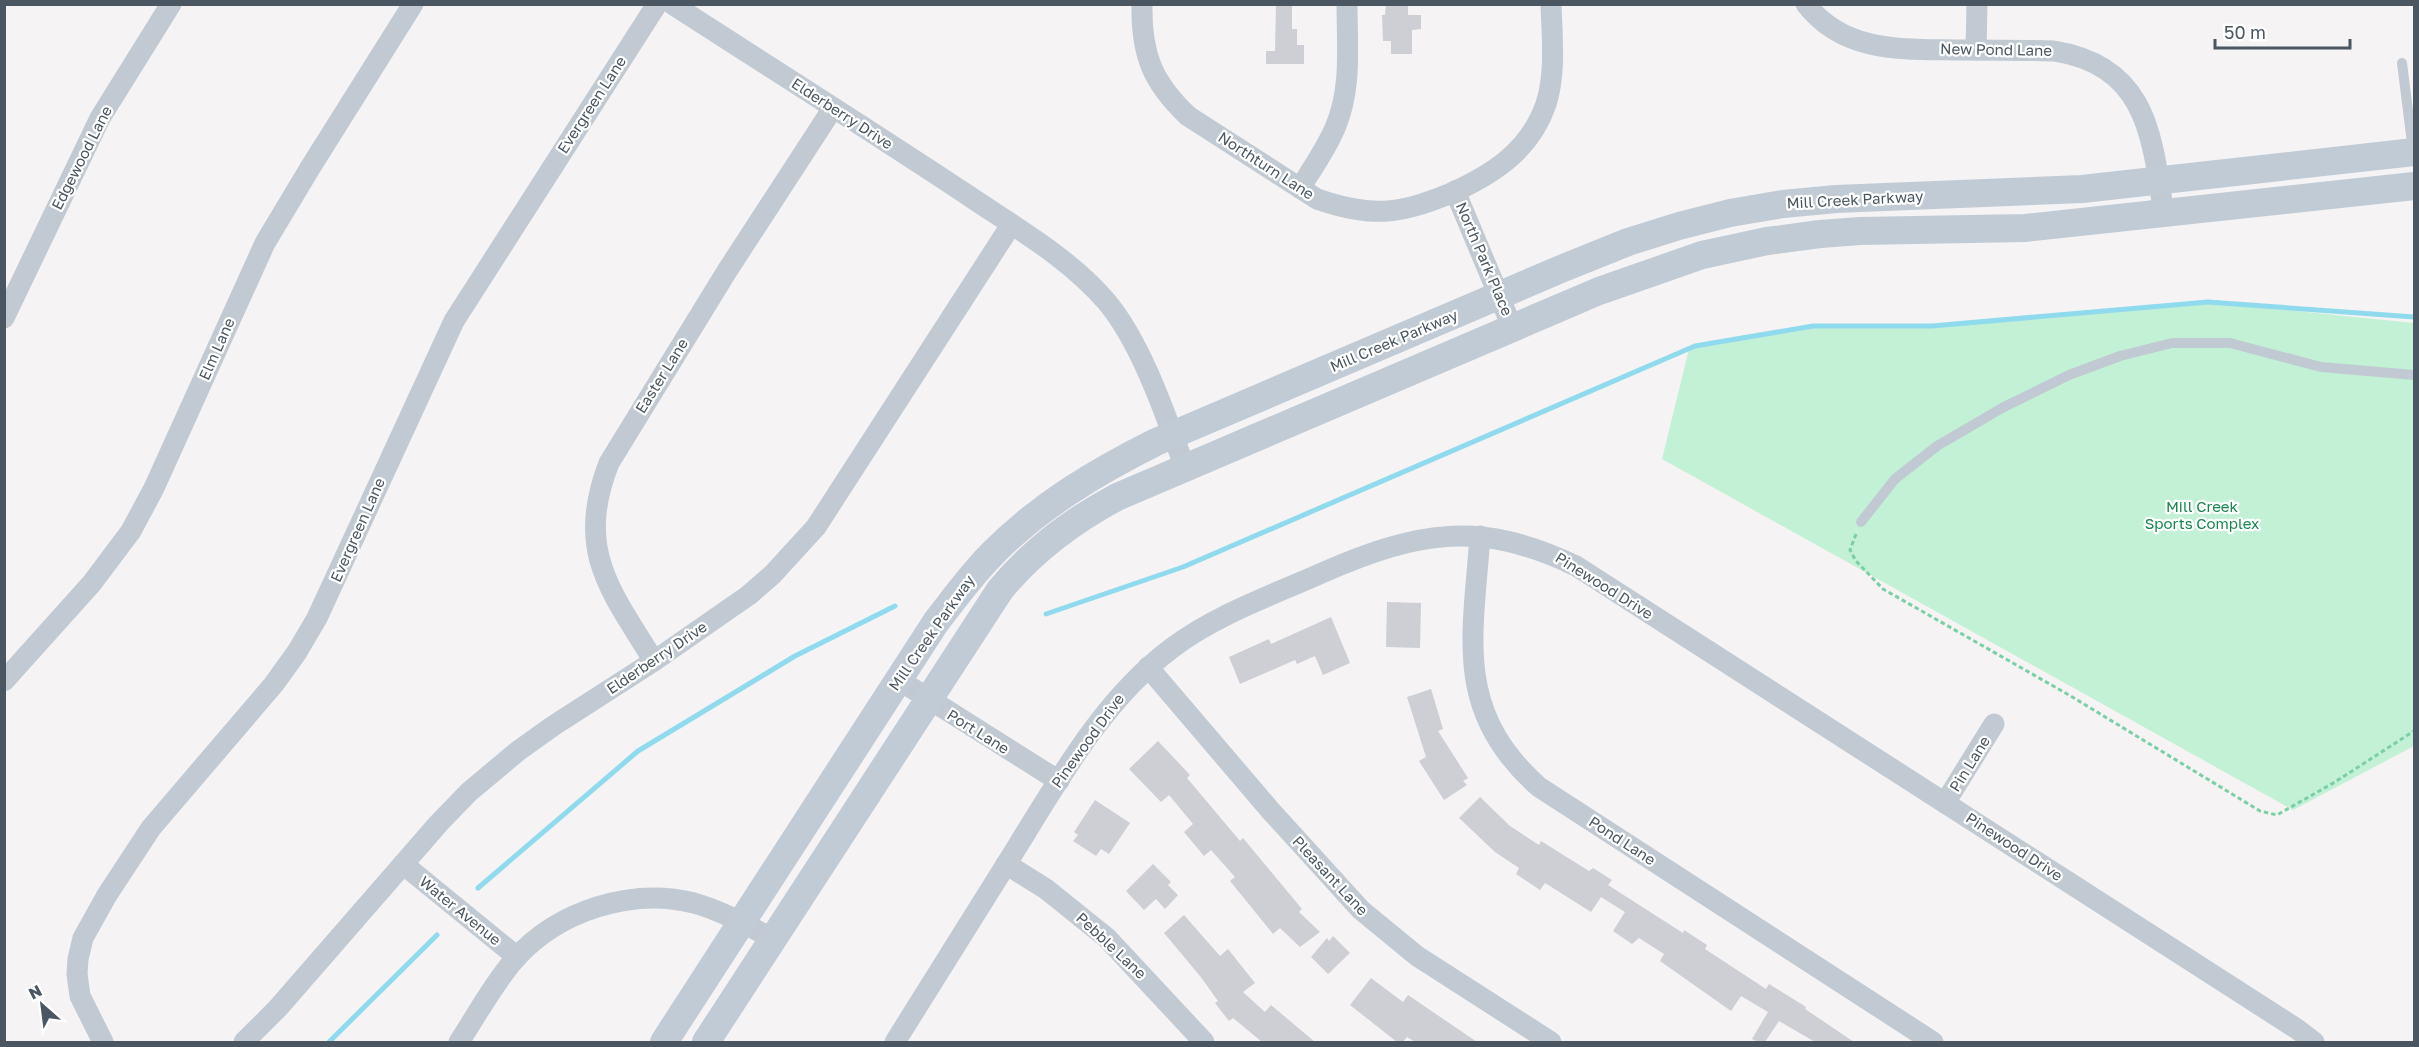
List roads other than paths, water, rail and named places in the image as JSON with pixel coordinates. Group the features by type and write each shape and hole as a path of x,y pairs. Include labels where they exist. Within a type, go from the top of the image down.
{"main road":[{"name":"Mill Creek Parkway","path":"664,1042 936,622 968,580 1003,542 1038,513 1075,486 1114,462 1628,242 1679,226 1762,208 1836,199 2010,194 2414,156"},
{"name":"Mill Creek Parkway","path":"706,1042 1000,590 1042,546 1091,511 1117,497 1512,327 1647,273 1702,255 1767,241 1860,231 2025,228 2415,186"}],"street":[{"name":"Edgewood Lane","path":"4,318 100,118 171,4"},
{"name":"Elm Lane","path":"4,681 92,583 131,531 154,488 265,243 413,4"},
{"name":"Evergreen Lane","path":"103,1042 80,996 77,974 83,938 107,895 152,828 274,684 297,652 317,618 454,321 657,4"},
{"name":"Elderberry Drive","path":"672,4 1011,225 1062,259 1086,279 1107,302 1125,328 1173,435 1185,468"},
{"name":"Northturn Lane","path":"1142,4 1144,46 1152,70 1170,99 1188,116 1317,199 1334,205 1378,211 1423,205 1487,176 1509,160 1528,140 1546,104 1552,77 1551,4"},
{"path":"1300,188 1335,129 1343,104 1348,78 1347,4"},
{"name":"New Pond Lane","path":"1806,4 1823,21 1847,37 1865,44 1893,49 2054,51 2069,53 2104,68 2122,83 2136,100 2146,121 2164,214"},
{"path":"1976,50 1977,4"},
{"name":"Easter Lane","path":"654,661 609,589 598,558 595,518 600,486 609,463 633,423 727,271 833,108"},
{"name":"North Park Place","path":"1455,191 1512,327"},
{"name":"Elderberry Drive","path":"244,1042 278,1008 439,823 470,792 518,751 749,595 788,559 816,527 1011,225"},
{"name":"Pinewood Drive","path":"895,1042 1059,781 1118,696 1148,667 1173,646 1205,627 1332,569 1393,545 1426,537 1461,534 1520,543 1576,566 2314,1042"},
{"name":"Pond Lane","path":"1480,536 1472,650 1474,678 1481,705 1492,730 1507,754 1525,775 1549,794 1933,1042"},
{"name":"Pleasant Lane","path":"1148,667 1270,810 1361,910 1417,956 1551,1042"},
{"name":"Port Lane","path":"899,680 1059,781"},
{"name":"Pin Lane","path":"1945,803 1994,724"},
{"name":"Water Avenue","path":"404,864 517,957"},
{"name":"Pebble Lane","path":"1006,864 1046,889 1107,938 1204,1042"},
{"path":"459,1042 503,974 517,957 547,932 573,916 621,901 671,899 693,903 742,922 773,939"}],"lane":[{"path":"2402,63 2414,156"},
{"path":"1861,522 1895,479 1937,446 2002,408 2069,375 2120,356 2172,343 2230,342 2321,367 2415,375"}],"waterway":[{"path":"1046,614 1183,567 1695,346 1813,326 1932,326 2208,302 2414,317"},
{"path":"478,888 638,751 795,656 895,606"},
{"path":"329,1042 437,935"}],"park label":[{"name":"Mill Creek Sports Complex","path":"2202,516"}]}
